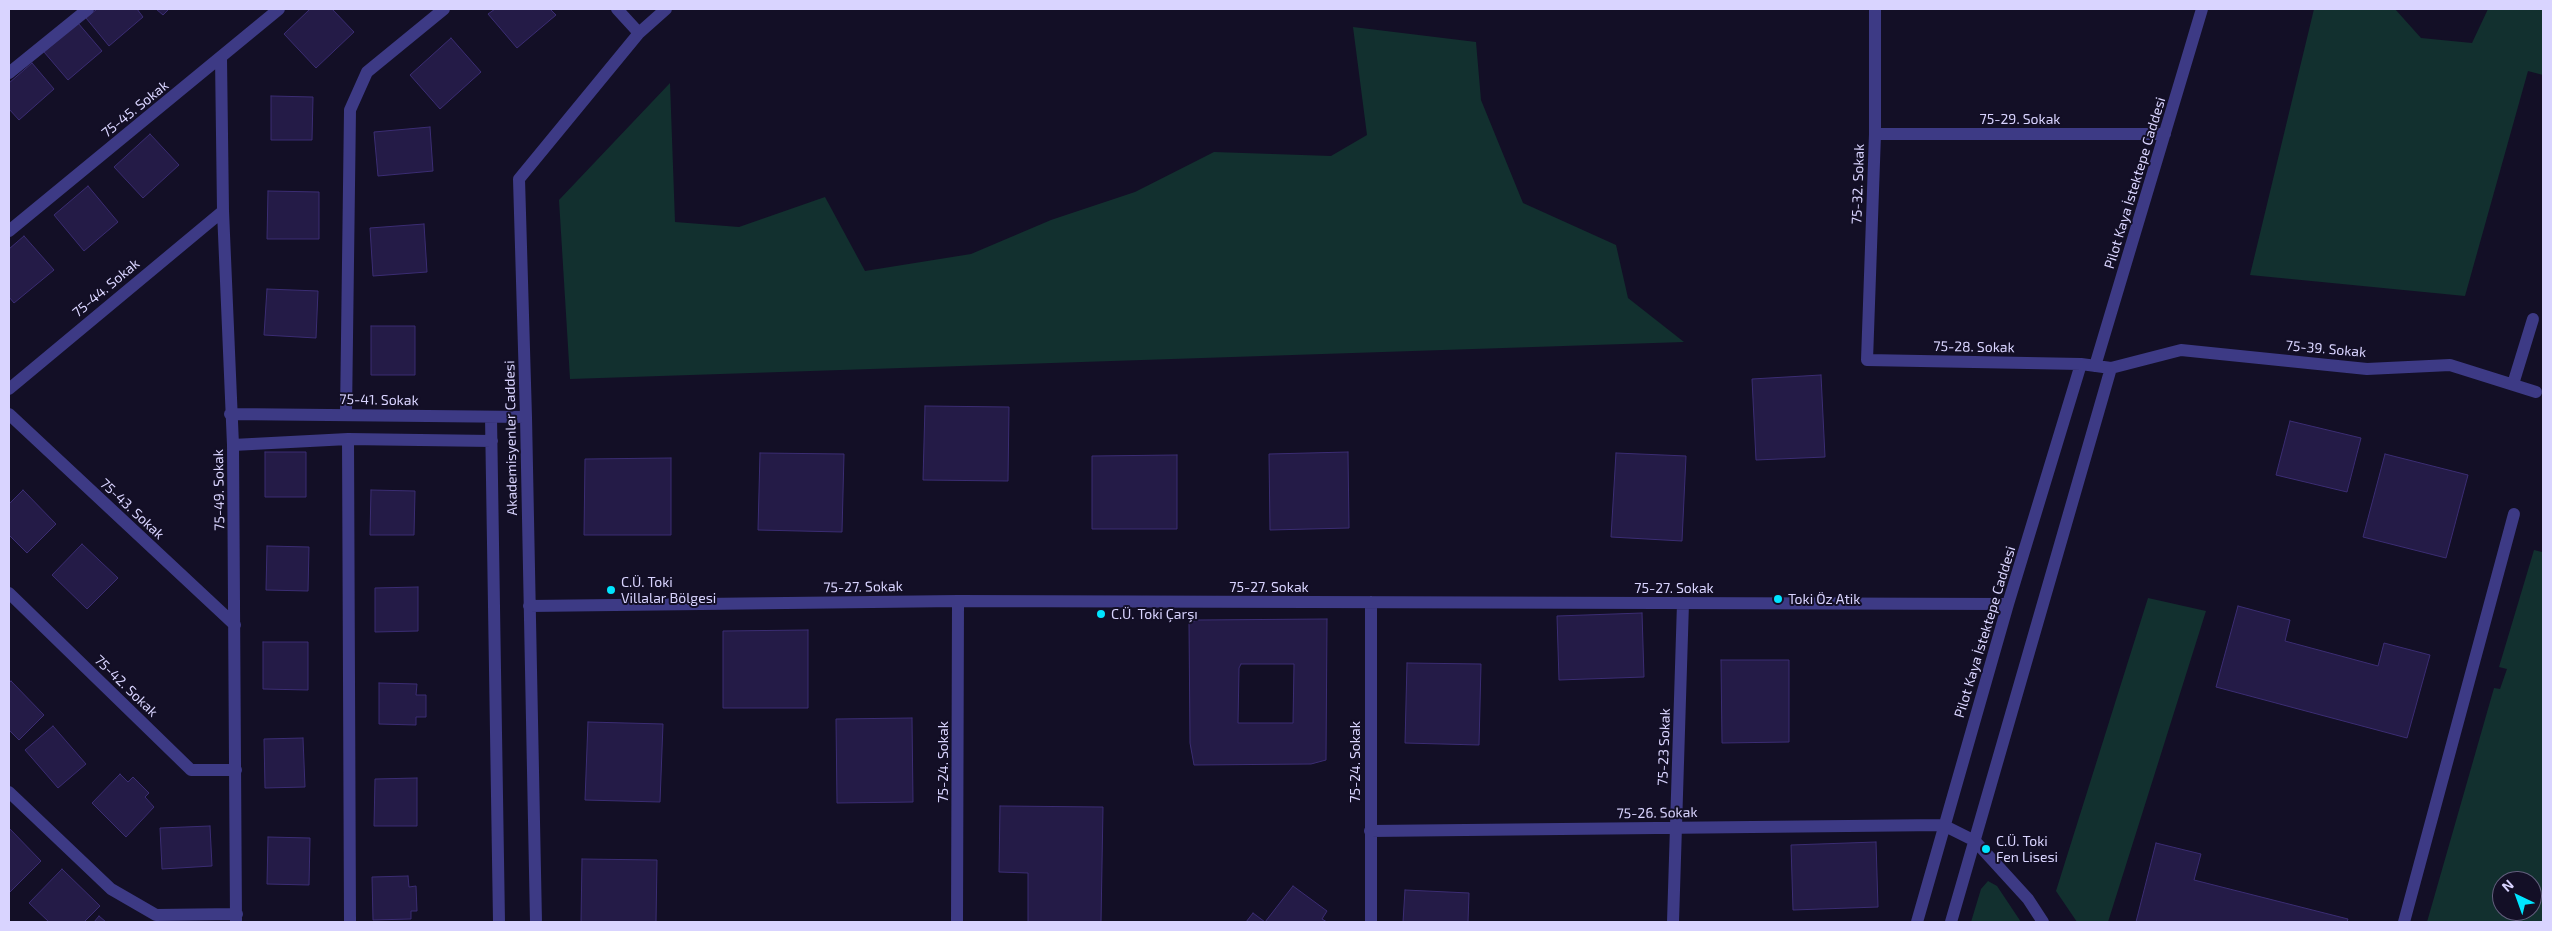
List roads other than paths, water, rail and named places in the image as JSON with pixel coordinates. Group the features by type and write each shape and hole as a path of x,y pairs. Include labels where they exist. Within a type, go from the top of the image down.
{"street":[{"path":"9,73 88,9"},
{"name":"75-45. Sokak","path":"9,231 279,9"},
{"path":"346,414 350,110 367,72 444,9"},
{"path":"617,9 639,33"},
{"name":"Akademisyenler Caddesi","path":"536,922 526,417 519,179 639,33 666,9"},
{"name":"75-32. Sokak","path":"1867,360 1875,134 1875,9"},
{"name":"Pilot Kaya İstektepe Caddesi","path":"2095,366 2202,9"},
{"name":"75-49. Sokak","path":"221,58 223,210 230,414 233,445 236,918"},
{"name":"75-29. Sokak","path":"1875,134 2165,134"},
{"name":"75-44. Sokak","path":"9,389 223,210"},
{"path":"2513,384 2533,319"},
{"name":"75-39. Sokak","path":"2111,368 2181,350 2367,369 2450,365 2536,392"},
{"name":"75-28. Sokak","path":"1867,360 2081,364"},
{"path":"1951,922 2111,368 2081,364"},
{"name":"Pilot Kaya İstektepe Caddesi","path":"1917,922 2008,604 2081,364"},
{"name":"75-43. Sokak","path":"9,414 235,625"},
{"name":"75-41. Sokak","path":"230,414 526,417"},
{"name":"Akademisyenler Caddesi","path":"491,417 499,922"},
{"path":"233,445 348,439 492,441"},
{"path":"348,439 350,922"},
{"path":"2404,922 2514,514"},
{"name":"75-42. Sokak","path":"9,592 191,770 236,770"},
{"name":"75-27. Sokak","path":"529,606 958,601 2008,604"},
{"name":"75-24. Sokak","path":"957,922 958,601"},
{"name":"75-24. Sokak","path":"1371,602 1371,922"},
{"name":"75-23 Sokak","path":"1673,922 1683,603"},
{"path":"9,792 111,889 156,915 236,918"},
{"path":"1944,825 1975,841 2028,899 2043,922"},
{"name":"75-26. Sokak","path":"1370,830 1944,825"}],"place":[{"name":"C.Ü. Toki Villalar Bölgesi","path":"611,590"},
{"name":"Toki Öz Atik","path":"1778,599"},
{"name":"C.Ü. Toki Çarşı","path":"1101,614"},
{"name":"C.Ü. Toki Fen Lisesi","path":"1986,849"}]}
